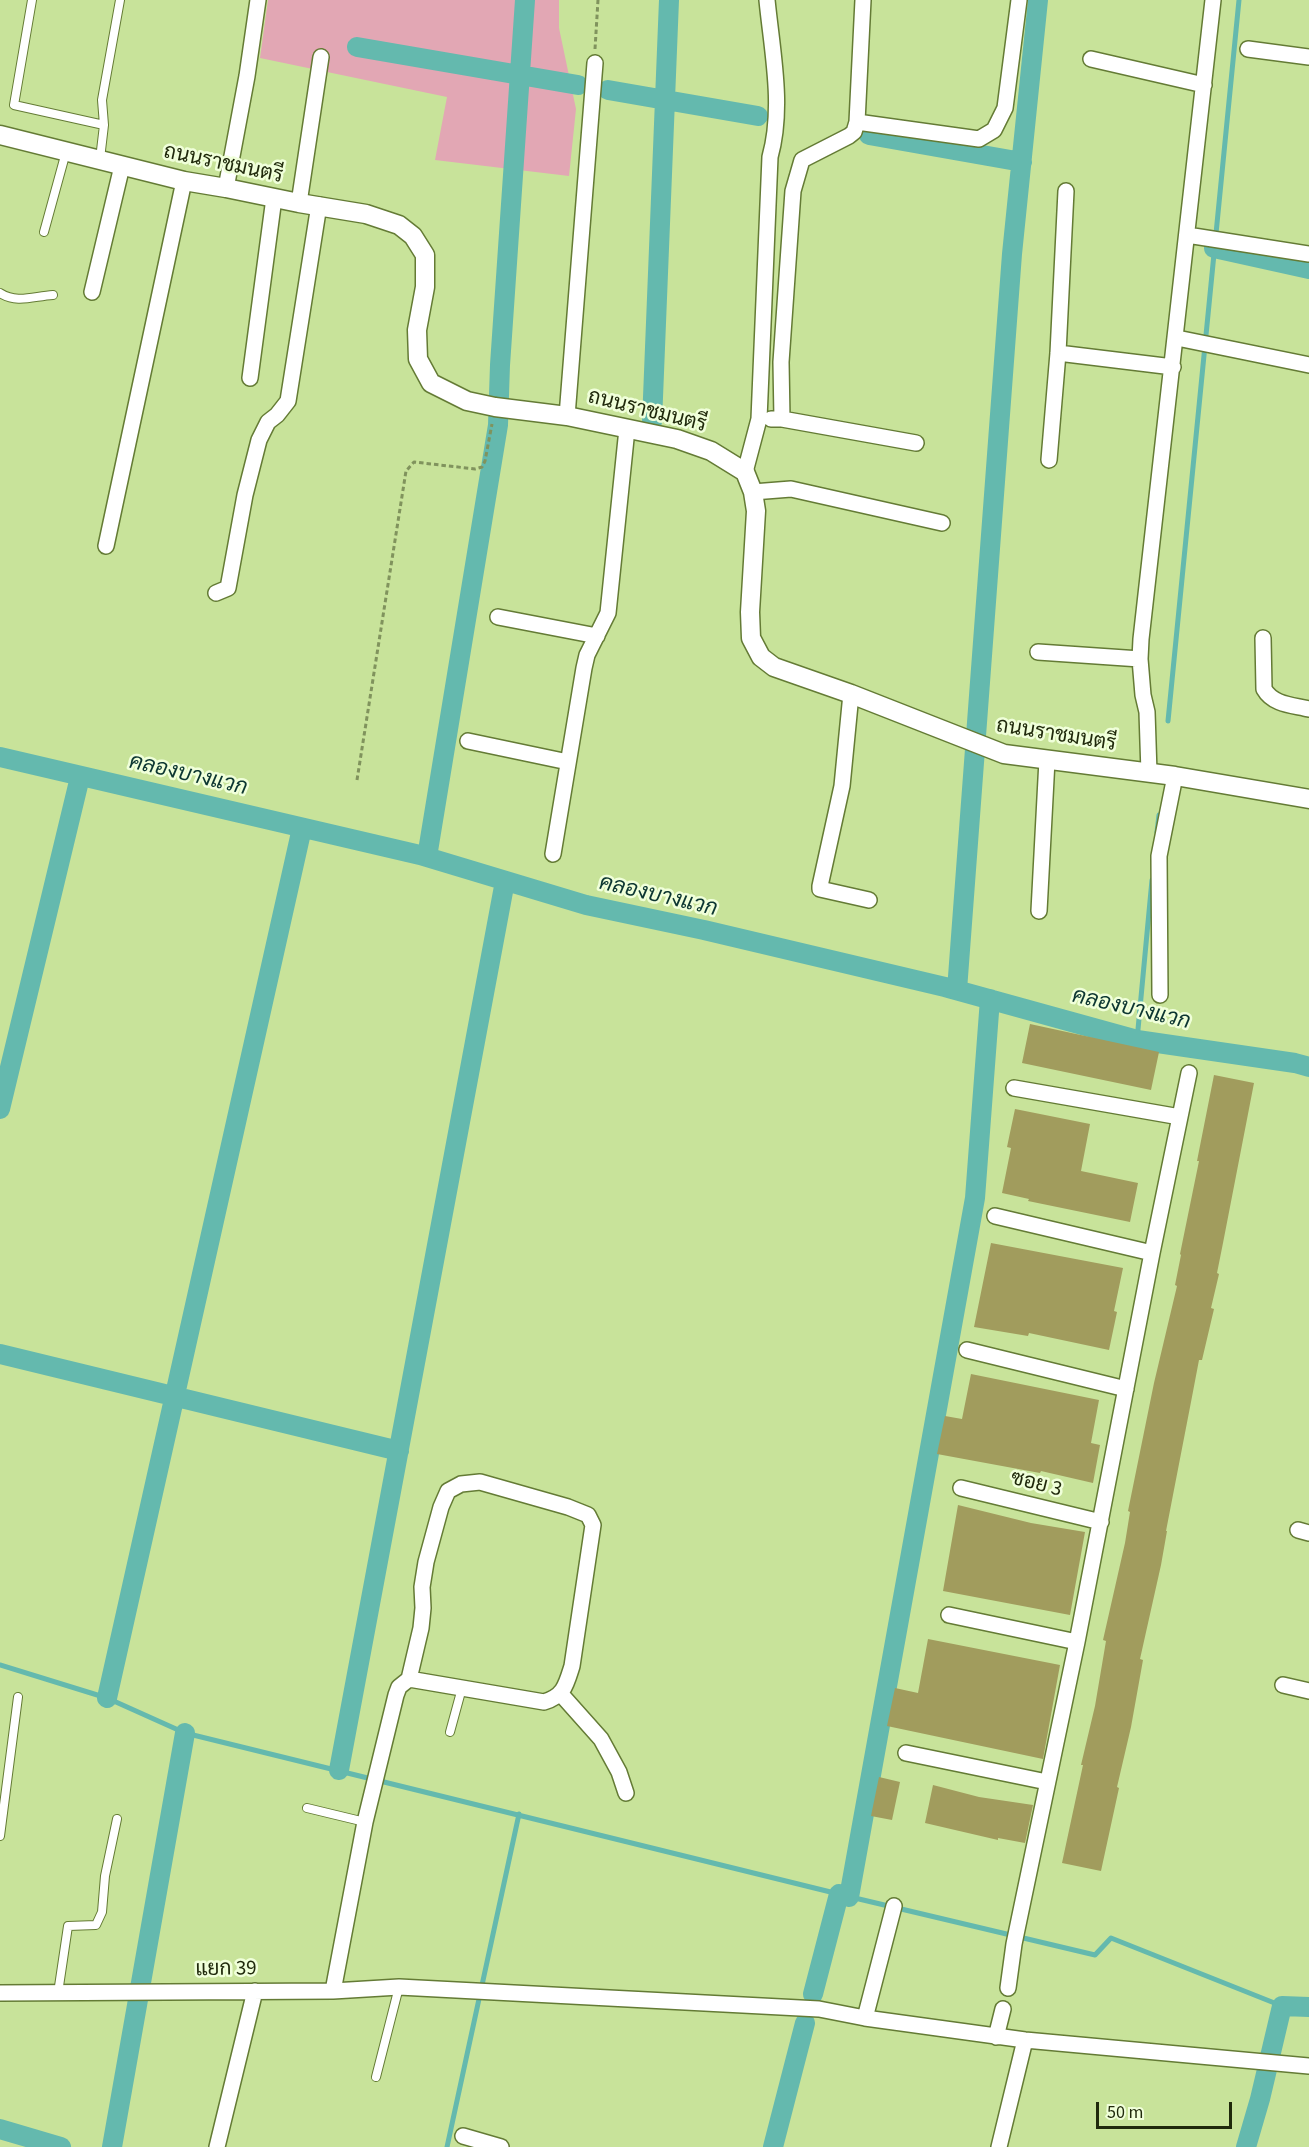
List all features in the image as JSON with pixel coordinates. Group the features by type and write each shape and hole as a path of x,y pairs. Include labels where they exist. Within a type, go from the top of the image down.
{"street":[{"path":"226,188 248,76 258,0"},
{"path":"745,472 759,419 770,157 774,141 777,99 767,0"},
{"path":"782,419 781,362 793,191 802,160 854,132 857,122 863,0"},
{"path":"857,122 979,140 994,130 1005,108 1019,0"},
{"path":"1149,772 1147,712 1140,659 1173,367 1182,339 1204,85 1214,0"},
{"path":"1248,49 1309,57"},
{"path":"299,203 321,57"},
{"path":"1090,59 1204,85"},
{"path":"567,416 594,63"},
{"name":"ถนนราชมนตรี","path":"0,135 184,182 366,214 399,225 413,236 425,255 424,287 417,330 418,359 431,383 466,401 567,416 677,439 711,451 745,472 753,492 756,511 750,612 751,638 761,657 774,667 851,694 1004,754 1149,772 1309,799"},
{"path":"92,292 122,166"},
{"path":"105,546 184,182"},
{"path":"769,188 793,191"},
{"path":"1049,460 1058,353 1066,191"},
{"path":"250,378 274,198"},
{"path":"216,593 228,588 245,495 259,440 268,422 288,401 319,205"},
{"path":"1192,236 1309,254"},
{"path":"1182,339 1309,365"},
{"path":"1058,353 1173,367"},
{"path":"759,419 782,419 916,443"},
{"path":"553,854 584,668 608,614 627,429"},
{"path":"753,492 791,489 942,523"},
{"path":"498,617 597,636"},
{"path":"1263,638 1264,689 1268,696 1278,702 1309,709"},
{"path":"1038,652 1140,659"},
{"path":"851,694 842,786 820,889 869,900"},
{"path":"468,741 568,762"},
{"path":"1039,911 1047,759"},
{"path":"1160,995 1159,856 1175,776"},
{"path":"1008,1988 1014,1944 1077,1642 1189,1073"},
{"path":"1014,1088 1179,1117"},
{"path":"995,1216 1152,1253"},
{"path":"967,1350 1126,1389"},
{"path":"333,1990 379,1759 399,1687 409,1679 421,1628 422,1587 426,1562 441,1507 448,1491 454,1486 480,1482 568,1507 588,1515 593,1525 572,1666 565,1687 555,1699 544,1702 409,1679"},
{"name":"ซอย 3","path":"961,1488 1101,1522"},
{"path":"949,1615 1077,1642"},
{"path":"1283,1685 1309,1691"},
{"path":"560,1693 601,1739 619,1772 626,1793"},
{"path":"906,1753 1047,1782"},
{"path":"865,2018 894,1906"},
{"name":"แยก 39","path":"0,1993 333,1990 399,1987 799,2008 996,2037 1309,2066"},
{"path":"217,2147 255,1991"},
{"path":"996,2037 1003,2009"},
{"path":"999,2147 1025,2040"},
{"path":"463,2136 501,2147"}],"lane":[{"path":"32,0 14,105 104,125"},
{"path":"100,160 104,125 102,100 120,0"},
{"path":"44,232 66,152"},
{"path":"0,293 22,301 53,295"},
{"path":"450,1732 462,1688"},
{"path":"0,1836 18,1697"},
{"path":"307,1808 365,1822"},
{"path":"58,1993 68,1926 96,1925 100,1918 105,1876 117,1819"},
{"path":"376,2077 399,1987"}],"path":[{"path":"594,63 598,0"},
{"path":"357,780 406,471 414,462 475,469 482,467 495,407"}],"shaded area":[{"path":"268,0 559,0 559,28 576,109 569,176 435,160 447,97 260,58"}],"building":[{"path":"1030,1024 1159,1052 1151,1090 1022,1063"},
{"path":"1214,1075 1254,1083 1217,1273 1219,1274 1211,1308 1214,1309 1202,1360 1199,1360 1161,1565 1140,1659 1143,1660 1131,1727 1101,1871 1062,1863 1095,1706 1106,1641 1103,1640 1125,1543 1130,1512 1128,1511 1154,1383 1177,1286 1175,1285 1180,1254"},
{"path":"1015,1109 1090,1124 1081,1171 1138,1183 1130,1222 1028,1201 1029,1199 1002,1193 1011,1148 1007,1147"},
{"path":"991,1243 1123,1268 1109,1350 1029,1333 1028,1336 974,1327"},
{"path":"971,1374 1099,1400 1091,1443 1100,1445 1093,1483 1041,1471 1040,1473 937,1454 945,1416 962,1419"},
{"path":"958,1505 1031,1523 1085,1532 1070,1615 943,1591"},
{"path":"928,1639 1060,1665 1043,1759 887,1726 895,1688 918,1693"},
{"path":"879,1777 900,1782 892,1820 871,1816"},
{"path":"933,1785 979,1797 1033,1805 1025,1843 998,1838 998,1840 925,1823"}],"waterway":[{"path":"427,857 498,425 500,365 525,0"},
{"path":"652,422 669,0"},
{"path":"957,990 1012,254 1038,0"},
{"path":"1168,721 1239,0"},
{"path":"357,47 578,85"},
{"path":"608,90 758,116"},
{"path":"869,135 1022,162"},
{"path":"1214,248 1309,269"},
{"name":"คลองบางแวก","path":"0,757 420,855 586,905 704,930 945,987 1137,1040 1309,1067"},
{"path":"0,1109 80,777"},
{"path":"1157,832 1159,815"},
{"path":"107,1698 302,828"},
{"path":"1137,1040 1152,880"},
{"path":"339,1770 505,881"},
{"path":"849,1897 975,1198 990,999"},
{"path":"0,1354 399,1451"},
{"path":"0,1665 107,1698 185,1733 859,1899 1095,1955 1111,1938 1282,2006"},
{"path":"112,2147 185,1733"},
{"path":"447,2147 519,1814"},
{"path":"813,1994 839,1894"},
{"path":"1246,2147 1282,2006 1309,2007"},
{"path":"773,2147 805,2023"},
{"path":"0,2129 61,2147"}]}
